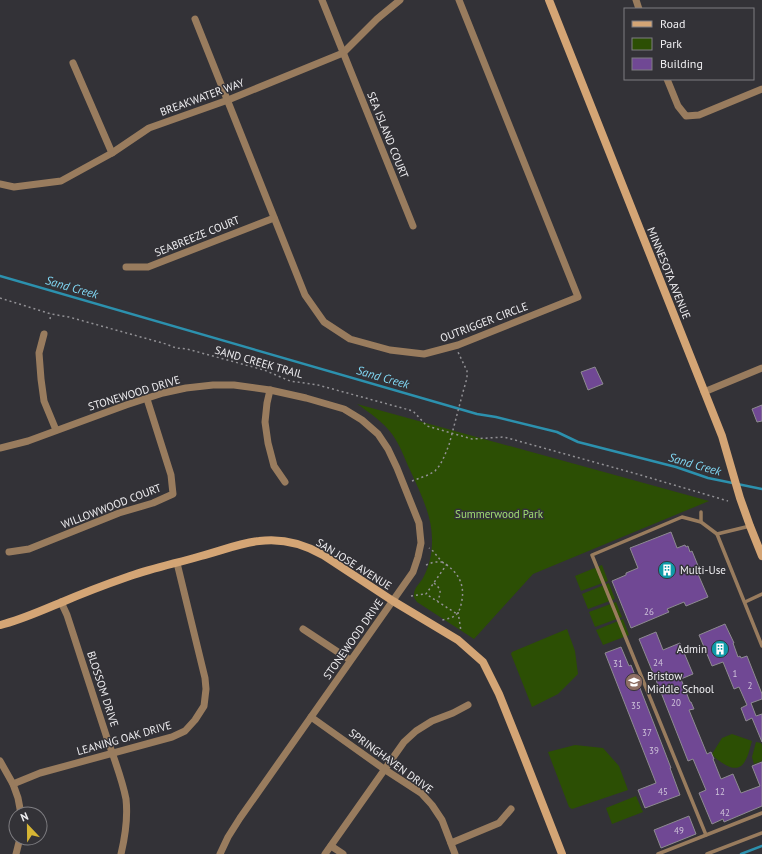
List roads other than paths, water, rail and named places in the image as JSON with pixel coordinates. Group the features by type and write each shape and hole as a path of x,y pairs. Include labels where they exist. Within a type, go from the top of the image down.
{"street":[{"name":"SEA ISLAND COURT","path":"322,0 413,226"},
{"name":"BREAKWATER WAY","path":"0,184 14,187 61,181 112,152 149,128 228,100 343,53 377,18 400,0"},
{"name":"OUTRIGGER CIRCLE","path":"195,19 305,295 324,322 350,339 390,350 424,354 455,346 578,297 459,0"},
{"name":"MINNESOTA AVENUE","path":"549,0 722,436 740,498 762,556"},
{"path":"73,62 112,152"},
{"path":"667,80 678,106 686,116 699,115 762,89"},
{"name":"SEABREEZE COURT","path":"126,266 148,267 274,218"},
{"path":"44,334 40,353 41,379 44,402 56,430"},
{"path":"704,392 762,368"},
{"name":"STONEWOOD DRIVE","path":"0,448 28,441 163,393 186,388 213,385 234,385 270,390 306,398 344,409 362,420 378,434 388,449 400,474 419,523 421,543 413,572 240,818 228,837 220,854"},
{"path":"270,390 265,422 268,443 274,466 285,482"},
{"name":"WILLOWWOOD COURT","path":"9,552 29,549 119,513 152,503 173,494 171,476 147,399"},
{"name":"SAN JOSE AVENUE","path":"0,625 30,616 131,575 259,541 276,540 294,543 312,549 393,601 458,640 483,662 499,694 562,854"},
{"name":"LEANING OAK DRIVE","path":"13,784 40,773 172,737 185,731 195,720 204,706 206,689 205,678 177,563"},
{"name":"BLOSSOM DRIVE","path":"62,602 126,799 127,815 121,854"},
{"path":"303,629 350,660"},
{"path":"325,854 404,742 416,731 432,721 453,713 468,705"},
{"name":"SPRINGHAVEN DRIVE","path":"311,717 384,769 421,793 432,805 442,820 455,854"},
{"path":"0,761 13,784 20,806"},
{"path":"451,843 499,823 511,809"},
{"path":"331,846 343,854"}],"lane":[{"path":"701,512 701,522"},
{"path":"706,835 592,555 682,517 701,522 717,534 762,646"},
{"path":"717,534 750,526"},
{"path":"744,602 762,594"},
{"path":"658,854 762,813"},
{"path":"707,854 762,833"}],"waterway":[{"name":"Sand Creek","path":"0,276 477,414 496,417 557,432 578,442 676,467 708,478 762,489"},
{"path":"741,854 762,846"}],"place":[{"name":"Multi-Use","path":"667,570"},
{"name":"Admin","path":"720,649"},
{"name":"Bristow Middle School","path":"634,682"}],"park label":[{"name":"Summerwood Park","path":"499,514"}]}
